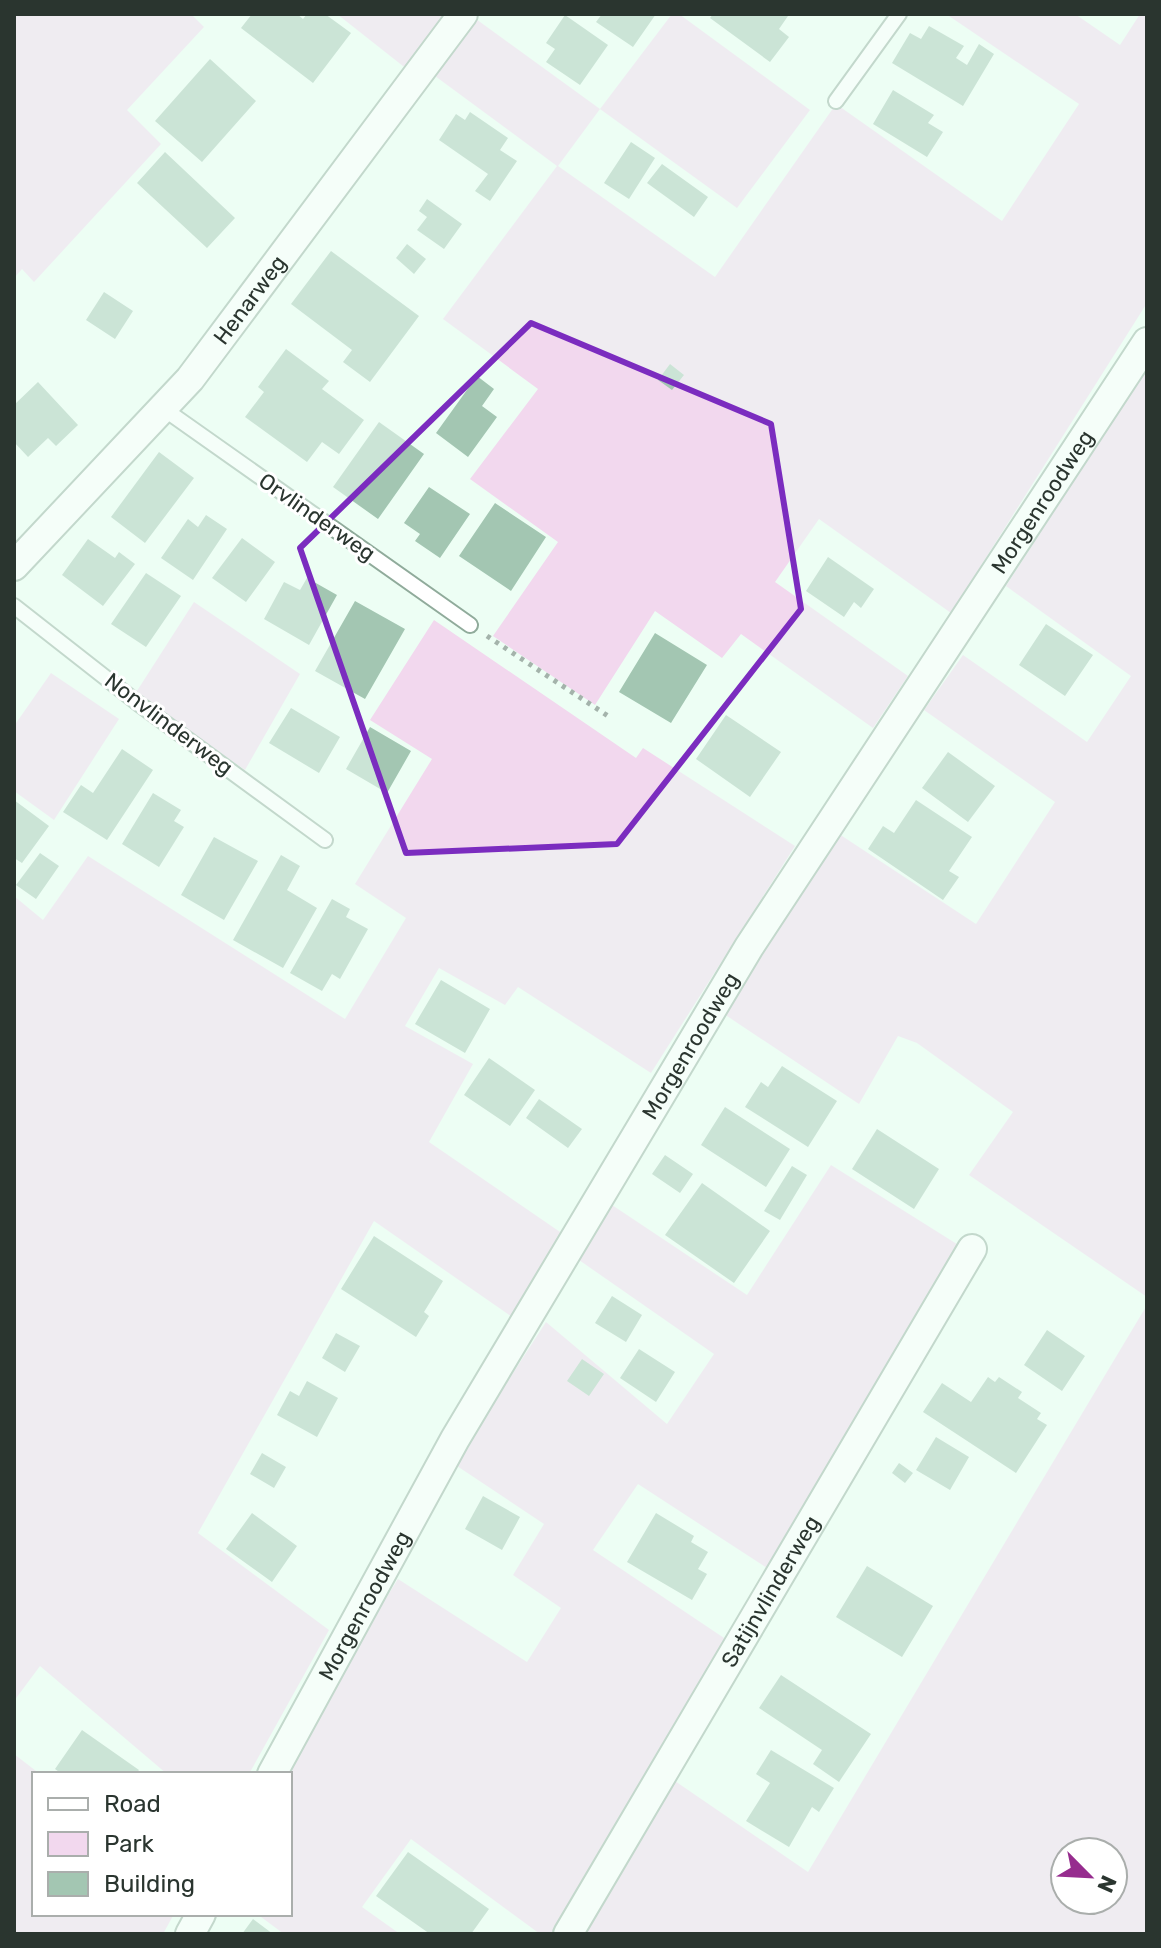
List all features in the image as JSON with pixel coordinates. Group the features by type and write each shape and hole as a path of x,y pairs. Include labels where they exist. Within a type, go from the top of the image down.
{"street":[{"name":"Henarweg","path":"14,566 164,409 334,190 463,14"},
{"name":"Morgenroodweg","path":"273,1772 455,1439 749,947 1147,342"},
{"name":"Satijnvlinderweg","path":"568,1934 972,1249"},
{"path":"190,1934 200,1916"}],"lane":[{"path":"836,101 899,14"},
{"name":"Orvlinderweg","path":"164,409 470,625"},
{"name":"Nonvlinderweg","path":"14,606 139,704 325,840"}],"path":[{"path":"470,625 611,718"}],"highlighted area":[{"path":"531,323 771,424 801,609 617,844 406,853 300,548"}],"green space":[{"path":"14,14 191,14 204,27 127,110 161,144 34,282 22,269 14,278"},
{"path":"337,14 449,14 408,70"},
{"path":"672,14 679,14 810,110 737,208 600,109"},
{"path":"946,14 1075,14 1120,45 1140,14 1147,14 1147,303 951,613 819,519 775,582 908,676 873,728 741,634 722,658 655,611 595,705 493,636 558,542 470,479 538,389 443,319 557,166 435,76 476,19 600,109 558,166 715,277 836,104 1002,221 1079,104"},
{"path":"1147,367 1147,1297 969,1175 1013,1112 917,1043 898,1036 859,1104 724,1014 839,834 976,924 1055,802 924,710 963,655 1087,742 1131,676 1006,586"},
{"path":"194,602 300,674 245,770 135,694"},
{"path":"434,620 636,758 643,748 795,846 651,1073 518,987 505,1005 439,968 405,1026 473,1064 429,1142 563,1234 512,1317 374,1221 198,1533 329,1630 250,1772 165,1772 40,1666 14,1701 14,896 43,920 88,856 345,1019 406,918 355,884 432,759 370,720"},
{"path":"51,673 119,719 54,820 14,791 14,726"},
{"path":"831,1165 960,1246 767,1568 638,1484 593,1550 727,1640 555,1934 540,1934 411,1839 362,1907 400,1934 284,1934 260,1916 292,1916 292,1772 281,1772 309,1721 398,1579 527,1662 561,1608 513,1575 544,1524 454,1464 546,1322 667,1424 714,1354 579,1260 612,1205 747,1295"},
{"path":"1147,1305 1147,1934 580,1934 672,1779 808,1872"},
{"path":"14,1754 37,1772 32,1772 32,1916 173,1916 163,1934 14,1934"}],"building":[{"path":"252,14 297,14 303,19 307,14 325,14 351,33 313,83 241,28"},
{"path":"602,14 656,14 633,47 596,22"},
{"path":"713,14 785,14 788,16 779,29 789,37 770,62 710,18"},
{"path":"565,15 608,45 580,85 546,62 555,49 546,43"},
{"path":"929,26 964,46 956,58 967,65 979,44 994,54 963,106 892,63 910,33 921,39"},
{"path":"210,59 256,101 202,162 155,121"},
{"path":"893,90 934,115 928,123 943,132 927,157 873,124"},
{"path":"470,112 508,138 500,150 517,161 490,201 475,191 488,174 439,140 456,114 465,120"},
{"path":"631,142 655,158 629,199 604,183"},
{"path":"165,152 235,218 207,248 137,183"},
{"path":"662,164 708,197 694,217 647,183"},
{"path":"427,199 462,224 444,249 417,230 427,217 419,211"},
{"path":"407,244 426,259 414,274 396,258"},
{"path":"331,251 419,316 370,382 343,362 352,350 291,304"},
{"path":"104,292 133,311 115,339 86,320"},
{"path":"286,349 329,381 322,389 364,420 339,454 322,442 307,462 245,417 264,392 258,387"},
{"path":"670,364 684,375 672,390 658,380"},
{"path":"477,376 494,389 482,406 497,417 468,457 436,433"},
{"path":"38,382 78,425 56,446 48,438 28,457 14,442 14,405"},
{"path":"379,422 424,454 378,519 333,487"},
{"path":"159,452 194,478 145,543 111,517"},
{"path":"429,487 470,514 440,558 415,541 420,534 404,523"},
{"path":"495,503 546,537 511,591 459,556"},
{"path":"206,515 227,529 193,580 161,558 188,519 198,527"},
{"path":"242,538 275,562 246,602 212,578"},
{"path":"88,539 115,558 119,552 135,564 103,606 62,575"},
{"path":"828,557 874,589 861,608 854,602 844,617 806,591"},
{"path":"146,573 181,596 146,647 111,624"},
{"path":"307,578 337,595 309,645 264,619 284,582 300,590"},
{"path":"355,601 405,629 365,699 315,671"},
{"path":"1046,624 1093,655 1065,696 1019,665"},
{"path":"655,633 707,665 671,723 619,692"},
{"path":"291,708 340,737 319,773 269,743"},
{"path":"726,715 781,752 750,797 696,759"},
{"path":"370,727 411,751 387,793 346,769"},
{"path":"122,749 153,770 107,840 63,812 81,785 93,793"},
{"path":"948,752 995,786 968,822 922,788"},
{"path":"153,793 181,810 174,821 184,827 159,867 122,844"},
{"path":"14,800 49,826 22,863 14,858"},
{"path":"916,800 972,837 949,871 959,877 943,900 868,849 883,826 894,833"},
{"path":"214,837 258,861 224,920 181,895"},
{"path":"40,853 59,866 36,899 16,885"},
{"path":"281,855 300,866 287,890 317,908 283,968 233,940"},
{"path":"332,899 350,909 346,917 368,929 340,979 332,974 322,991 290,973"},
{"path":"441,980 490,1009 465,1053 415,1024"},
{"path":"489,1058 535,1090 510,1126 464,1095"},
{"path":"782,1066 837,1101 808,1147 745,1107 761,1082 768,1087"},
{"path":"539,1099 582,1129 568,1148 526,1118"},
{"path":"725,1107 790,1149 766,1187 701,1145"},
{"path":"877,1129 939,1169 914,1209 852,1169"},
{"path":"665,1155 693,1174 680,1193 652,1174"},
{"path":"792,1166 807,1175 780,1220 764,1211"},
{"path":"702,1183 770,1231 734,1283 665,1235"},
{"path":"374,1236 443,1281 424,1312 429,1316 416,1337 341,1289"},
{"path":"612,1296 642,1315 626,1342 595,1323"},
{"path":"1047,1330 1085,1356 1062,1391 1024,1365"},
{"path":"336,1333 360,1346 345,1372 322,1358"},
{"path":"639,1349 675,1372 656,1402 620,1378"},
{"path":"582,1359 604,1374 589,1396 567,1381"},
{"path":"988,1377 995,1382 999,1377 1022,1392 1018,1398 1041,1413 1037,1419 1047,1425 1016,1473 923,1412 942,1383 971,1402"},
{"path":"307,1381 338,1398 317,1437 277,1415 290,1391 299,1396"},
{"path":"936,1437 969,1457 950,1490 916,1470"},
{"path":"262,1453 286,1467 274,1488 250,1474"},
{"path":"899,1463 913,1473 905,1483 892,1473"},
{"path":"483,1496 520,1517 502,1550 465,1529"},
{"path":"252,1513 297,1546 272,1582 226,1549"},
{"path":"656,1513 694,1536 691,1542 708,1552 698,1569 707,1574 692,1600 627,1562"},
{"path":"867,1566 933,1606 902,1657 836,1617"},
{"path":"781,1675 871,1734 839,1782 813,1764 822,1750 759,1708"},
{"path":"82,1730 139,1770 59,1772 55,1769"},
{"path":"771,1750 834,1788 819,1812 812,1807 789,1847 746,1821 770,1783 756,1774"},
{"path":"408,1852 489,1909 471,1934 430,1934 376,1896"},
{"path":"253,1919 273,1934 242,1934"}]}
